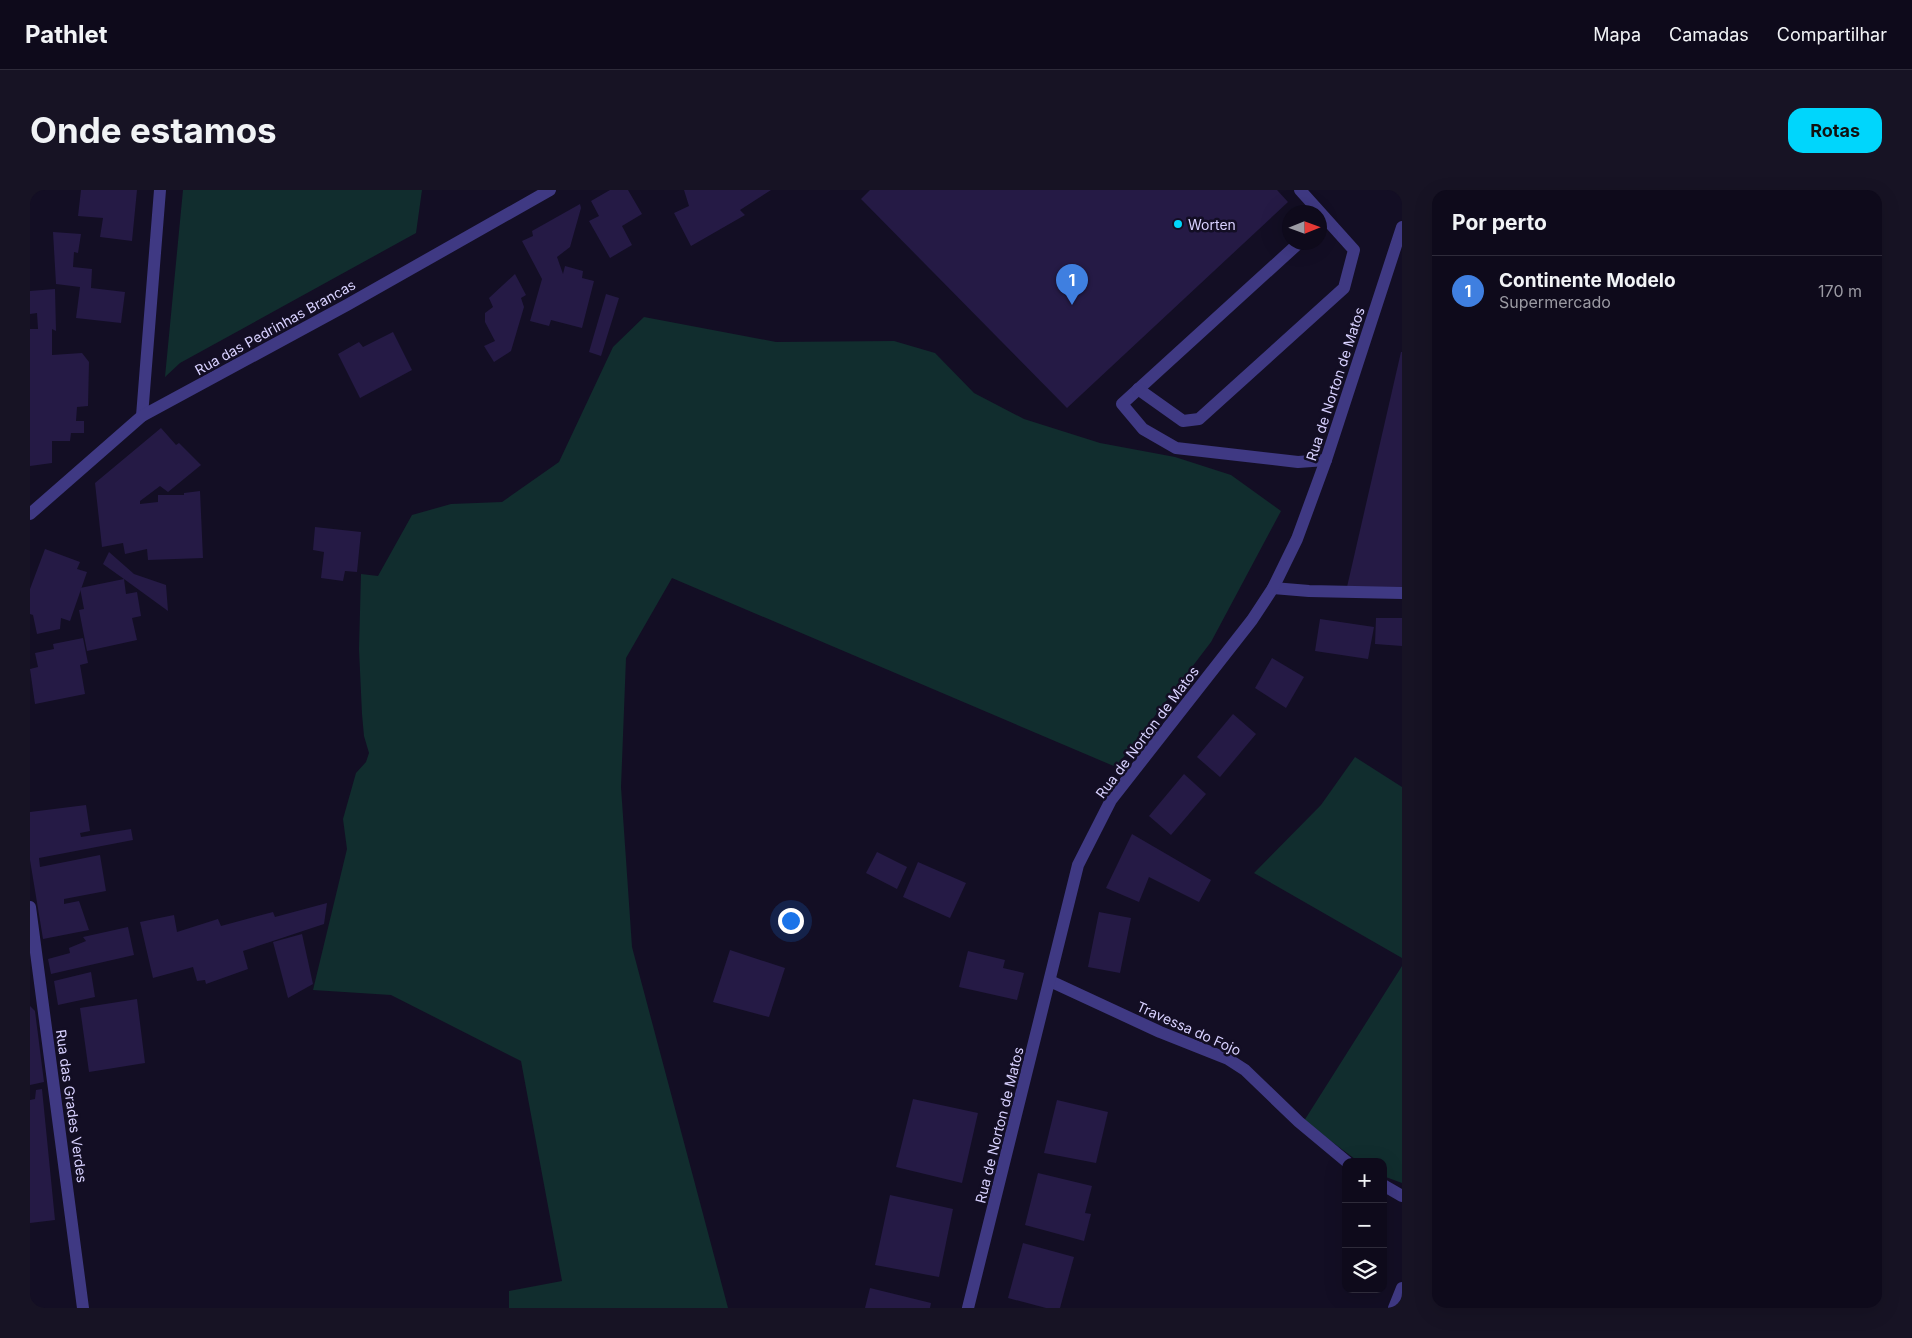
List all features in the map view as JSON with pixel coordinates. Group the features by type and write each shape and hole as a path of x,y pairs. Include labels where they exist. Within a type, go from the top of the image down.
{"street":[{"path":"142,416 160,190"},
{"name":"Rua das Pedrinhas Brancas","path":"30,514 142,416 347,305 550,190"},
{"path":"1300,190 1311,205"},
{"path":"1138,389 1183,421 1199,419 1344,288 1354,250 1327,226"},
{"name":"Rua de Norton de Matos","path":"968,1308 1078,865 1112,800 1252,620 1274,588 1297,539 1326,460 1402,227"},
{"path":"1291,250 1122,404 1143,429 1176,448 1298,462 1326,460"},
{"path":"1274,588 1309,591 1402,593"},
{"name":"Rua das Grades Verdes","path":"30,907 83,1308"},
{"name":"Travessa do Fojo","path":"1050,981 1160,1032 1228,1059 1244,1070 1342,1158"},
{"path":"30,991 43,1001"},
{"path":"1387,1187 1402,1196"},
{"path":"1394,1308 1402,1288"}],"green space":[{"path":"183,190 422,190 416,233 180,363 165,377"},
{"path":"644,317 776,342 894,341 935,353 974,393 1024,419 1100,443 1175,457 1231,475 1281,511 1211,642 1116,767 672,578 626,658 621,787 632,947 728,1308 509,1308 509,1291 562,1281 521,1061 391,995 313,990 347,849 343,819 356,773 366,762 369,753 364,736 359,649 361,574 378,576 412,515 451,504 502,502 559,462 613,347"},
{"path":"1355,757 1402,787 1402,958 1254,873 1321,805"},
{"path":"1402,966 1402,1183 1387,1177 1387,1158 1354,1158 1304,1121"}],"building":[{"path":"81,190 137,190 132,241 100,237 103,218 78,216"},
{"path":"610,190 628,190 642,214 622,226 632,245 610,258 589,221 599,216 591,201"},
{"path":"684,190 771,190 740,210 745,215 691,246 674,213 689,206"},
{"path":"870,190 1277,190 1288,202 1282,205 1282,208 1067,408 861,199"},
{"path":"580,204 581,208 570,247 557,257 563,274 565,266 583,271 582,278 594,281 582,328 551,320 549,326 530,321 542,279 522,241 533,236 532,231"},
{"path":"53,232 81,234 78,253 74,252 73,267 92,269 91,288 125,292 121,323 76,318 80,287 56,284"},
{"path":"515,274 526,295 521,298 524,307 511,351 494,362 484,346 495,341 485,322 485,313 493,307 489,298"},
{"path":"55,289 56,331 52,329 52,355 82,353 89,362 88,406 77,407 76,421 84,421 84,433 71,433 70,441 52,441 52,463 30,466 30,329 38,329 37,313 30,314 30,291"},
{"path":"606,294 619,298 601,356 589,352"},
{"path":"393,332 412,370 360,398 338,354 359,342 363,347"},
{"path":"1401,352 1402,587 1347,587"},
{"path":"161,428 176,445 179,443 201,465 168,492 160,486 140,501 140,504 158,502 158,495 184,495 184,493 200,491 203,558 148,560 147,549 125,554 123,543 102,547 95,483"},
{"path":"315,527 361,532 357,572 345,571 343,581 321,578 324,552 313,550"},
{"path":"45,549 80,562 77,569 87,572 70,621 61,618 60,629 37,634 33,615 30,614 30,589"},
{"path":"109,552 134,574 166,585 168,611 103,564"},
{"path":"124,579 126,594 137,592 141,616 132,618 137,640 87,651 79,610 84,609 80,588"},
{"path":"1376,618 1402,618 1402,646 1375,644"},
{"path":"1320,619 1374,627 1368,659 1315,651"},
{"path":"83,638 88,663 80,665 85,694 35,704 30,669 38,667 35,653 54,649 53,644"},
{"path":"1272,658 1304,677 1286,708 1255,688"},
{"path":"1233,714 1256,734 1220,777 1197,757"},
{"path":"1184,774 1206,794 1171,835 1149,816"},
{"path":"86,805 90,831 80,833 81,837 131,829 133,840 39,858 40,867 100,855 106,891 64,899 64,904 79,901 89,930 43,939 30,860 30,812"},
{"path":"1132,834 1211,880 1199,902 1149,877 1139,902 1106,888"},
{"path":"877,852 907,867 897,889 866,873"},
{"path":"918,862 966,883 950,918 903,897"},
{"path":"327,903 324,924 243,951 248,969 206,984 205,980 197,981 193,967 153,978 140,922 174,915 177,932 218,919 221,926 273,912 275,917"},
{"path":"1099,912 1131,918 1120,973 1088,967"},
{"path":"128,927 134,955 51,974 48,959 70,953 69,948 86,941 83,937"},
{"path":"302,934 313,984 288,998 273,942"},
{"path":"730,950 785,968 769,1017 713,1002"},
{"path":"968,951 1005,960 1003,968 1024,973 1017,1000 959,987"},
{"path":"91,972 95,997 58,1005 54,981"},
{"path":"137,999 145,1063 89,1072 80,1008"},
{"path":"30,1006 35,1011 44,1082 30,1085"},
{"path":"42,1089 55,1220 30,1223 30,1100 35,1099 36,1090"},
{"path":"913,1099 978,1113 962,1183 896,1167"},
{"path":"1057,1100 1108,1112 1096,1163 1044,1153"},
{"path":"1038,1173 1092,1186 1085,1213 1091,1214 1084,1241 1025,1225"},
{"path":"890,1195 953,1209 939,1277 875,1265"},
{"path":"1023,1243 1074,1257 1060,1308 1046,1308 1008,1298"},
{"path":"870,1288 931,1303 930,1308 865,1308"}],"place":[{"name":"Worten","path":"1178,224"},
{"name":"Continente Modelo","path":"1072,305"}]}
